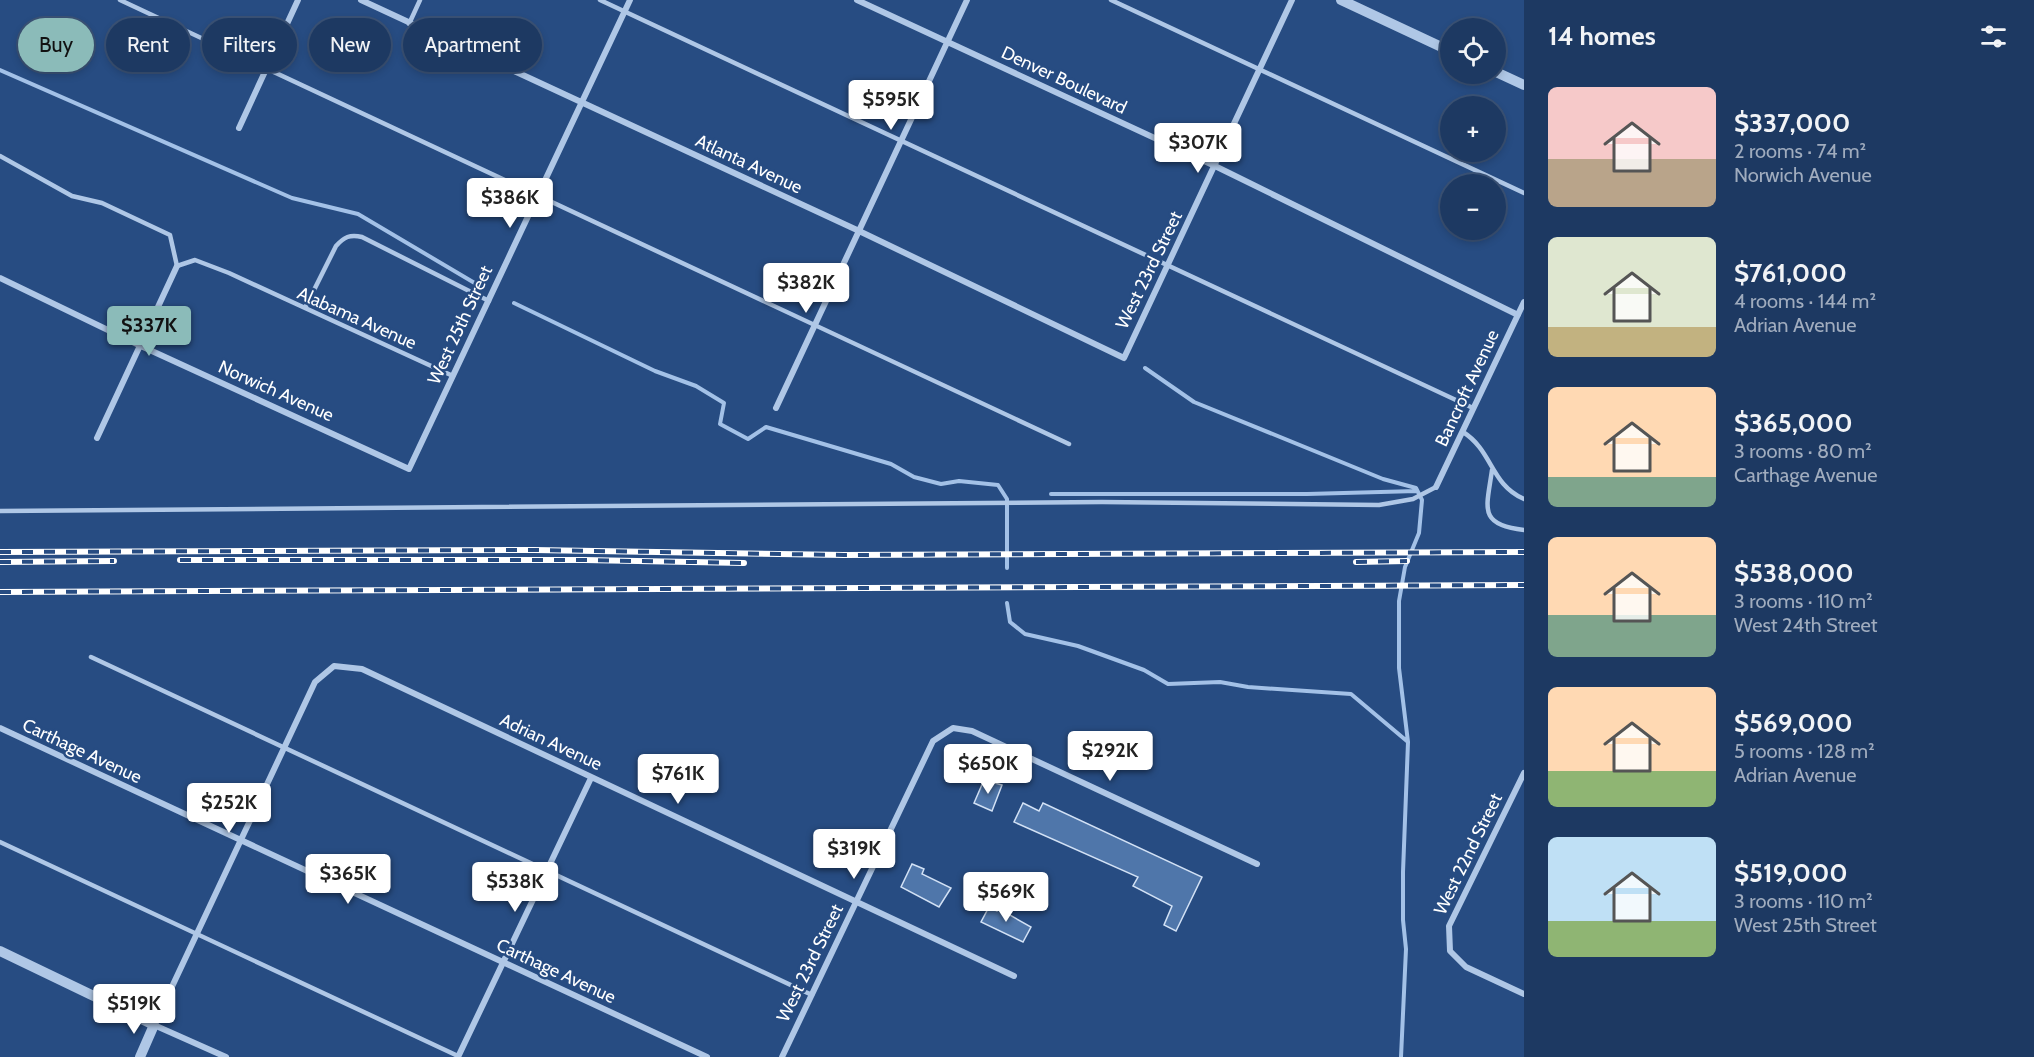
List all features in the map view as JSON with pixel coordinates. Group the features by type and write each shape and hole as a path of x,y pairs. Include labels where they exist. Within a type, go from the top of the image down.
{"street":[{"path":"290,18 298,0"},
{"name":"Atlanta Avenue","path":"361,0 403,21"},
{"name":"West 25th Street","path":"410,469 630,0"},
{"name":"Denver Boulevard","path":"857,0 1215,166 1518,315"},
{"path":"776,408 857,230 967,0"},
{"name":"West 23rd Street","path":"1124,358 1292,0"},
{"path":"1341,0 1440,46"},
{"path":"239,128 265,72"},
{"name":"Atlanta Avenue","path":"513,72 857,230 1124,358"},
{"path":"1506,77 1524,85"},
{"path":"97,438 177,266"},
{"name":"Norwich Avenue","path":"0,278 141,346 410,469"},
{"name":"Bancroft Avenue","path":"1436,487 1524,302"},
{"name":"Adrian Avenue","path":"284,748 315,682 334,666 362,669 1014,976"},
{"name":"Carthage Avenue","path":"0,728 707,1057"},
{"name":"West 23rd Street","path":"782,1057 933,741 953,728 972,731 1257,864"},
{"path":"140,1057 284,748"},
{"name":"West 22nd Street","path":"1524,773 1449,926 1450,951 1466,968 1524,994"},
{"path":"458,1057 591,778"},
{"path":"0,951 226,1057"}],"lane":[{"path":"120,0 202,38"},
{"path":"412,18 420,0"},
{"path":"600,0 901,139 1167,267 1473,408"},
{"path":"1111,0 1524,194"},
{"path":"276,72 1069,444"},
{"path":"0,156 72,196 102,203 170,235 177,266"},
{"path":"304,309 336,246 343,238 352,235 362,237 489,302"},
{"name":"Alabama Avenue","path":"177,266 195,260 454,376"},
{"path":"1463,432 1476,440 1492,470 1508,492 1524,499"},
{"path":"1492,470 1487,507 1489,517 1496,524 1524,530"},
{"path":"0,511 990,504 1379,505 1413,499 1436,487"},
{"path":"91,657 547,873 812,995"},
{"path":"0,842 458,1057"}],"building":[{"path":"984,780 1002,785 992,811 974,803"},
{"path":"1023,803 1039,811 1043,803 1202,877 1176,931 1164,925 1172,906 1133,886 1138,877 1014,822"},
{"path":"912,864 924,869 922,874 951,888 939,907 901,887"},
{"path":"1000,906 1009,911 1008,914 1031,927 1023,942 981,922 989,907 997,911"}],"waterway":[{"path":"0,70 292,198 358,214 478,285"},
{"path":"514,303 655,371 696,386 724,403 720,424 748,439 766,427 891,464 914,477 941,484 959,481 998,485 1007,499 1007,568"},
{"path":"1145,368 1194,402 1383,479 1416,488 1422,500 1419,533 1405,567 1399,601 1399,668 1408,742 1403,872 1403,920 1406,949 1401,1057"},
{"path":"1051,494 1307,494 1417,491"},
{"path":"1007,603 1010,622 1025,634 1078,646 1144,670 1168,684 1220,682 1248,687 1351,694 1408,742"}],"railway":[{"path":"0,552 534,550 844,555 1524,552"},
{"path":"180,560 584,560 744,563"},
{"path":"0,562 114,561"},
{"path":"1356,562 1407,561"},
{"path":"0,592 1524,585"}]}
